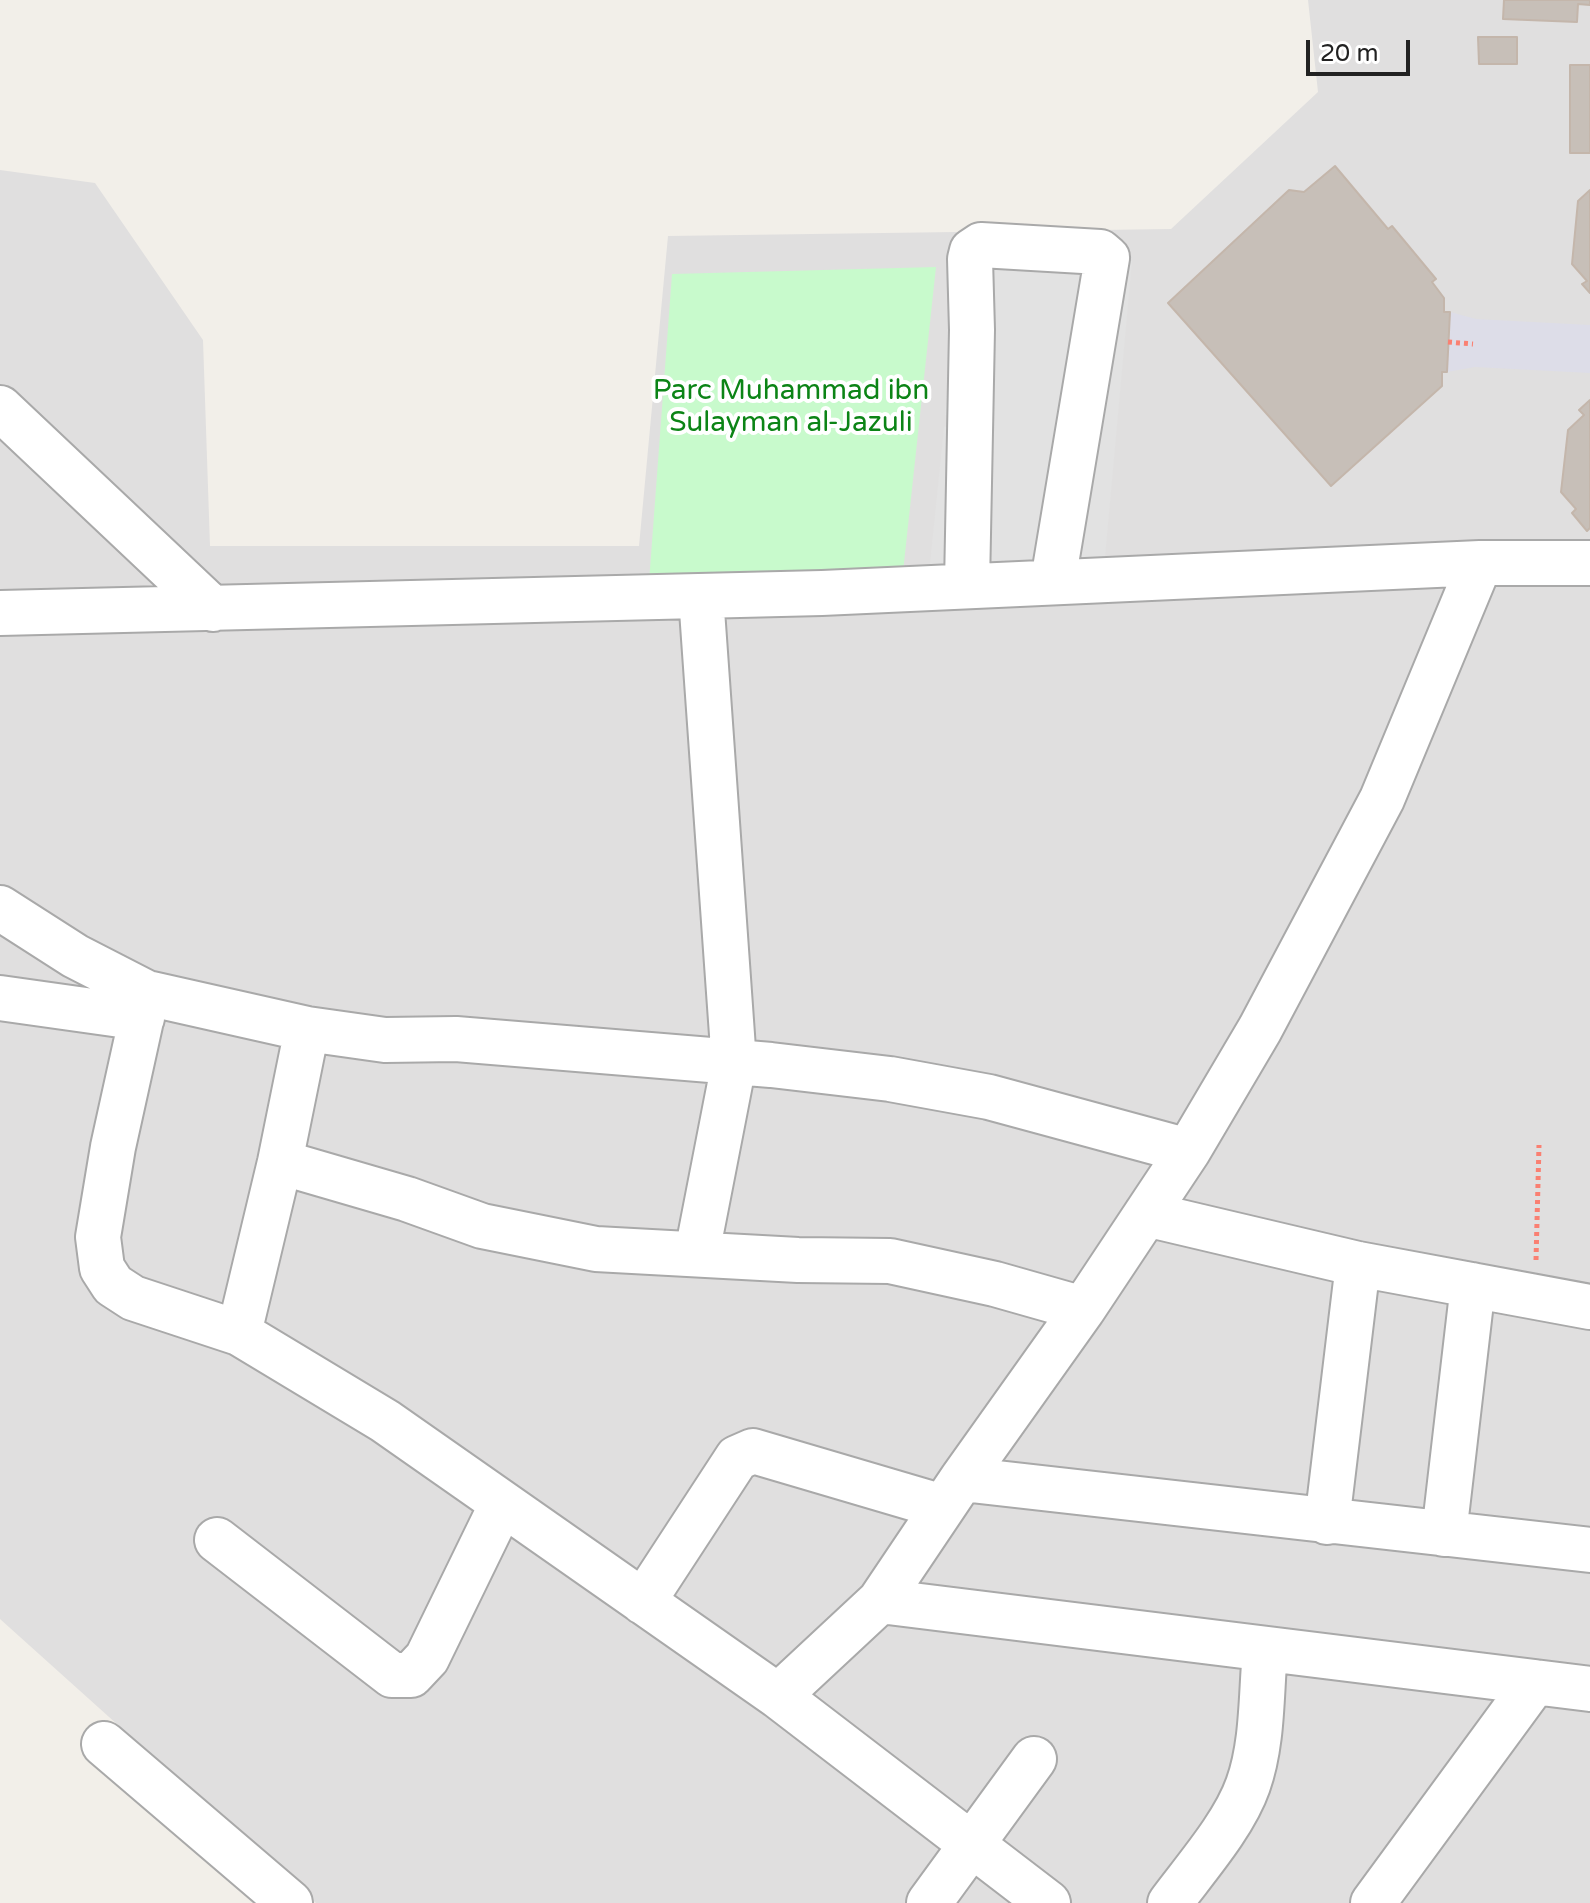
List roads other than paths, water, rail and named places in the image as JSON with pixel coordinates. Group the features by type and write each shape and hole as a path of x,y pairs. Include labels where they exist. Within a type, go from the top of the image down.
{"street":[{"path":"967,585 972,330 970,259 972,251 981,245 1100,252 1107,258 1053,581"},
{"path":"0,408 213,609"},
{"path":"0,613 701,596 1480,563 1590,563"},
{"path":"778,1696 880,1601 952,1493 1083,1309 1188,1151 1260,1029 1382,799 1480,563"},
{"path":"697,1253 734,1063 701,596"},
{"path":"0,908 144,1005"},
{"path":"0,998 144,1005 385,1040 456,1039 890,1079 989,1097 1188,1151"},
{"path":"144,1005 113,1147 98,1237 102,1268 113,1285 133,1298 239,1333 385,1421 778,1696 1048,1903"},
{"path":"239,1333 280,1162 307,1029"},
{"path":"280,1162 407,1199 482,1226 596,1249 798,1260 890,1261 995,1284 1083,1309"},
{"path":"1146,1214 1358,1264 1590,1307"},
{"path":"1327,1522 1358,1264"},
{"path":"1444,1534 1473,1285"},
{"path":"643,1602 737,1458 753,1451 952,1493 1327,1522 1590,1550"},
{"path":"217,1540 392,1675 411,1675 427,1658 502,1504"},
{"path":"880,1601 1590,1689"},
{"path":"1170,1903 1231,1818 1248,1786 1257,1747 1265,1651"},
{"path":"1373,1903 1535,1682"},
{"path":"104,1744 290,1903"},
{"path":"929,1903 1034,1759"}],"park label":[{"name":"Parc Muhammad ibn Sulayman al-Jazuli","path":"791,408"}]}
